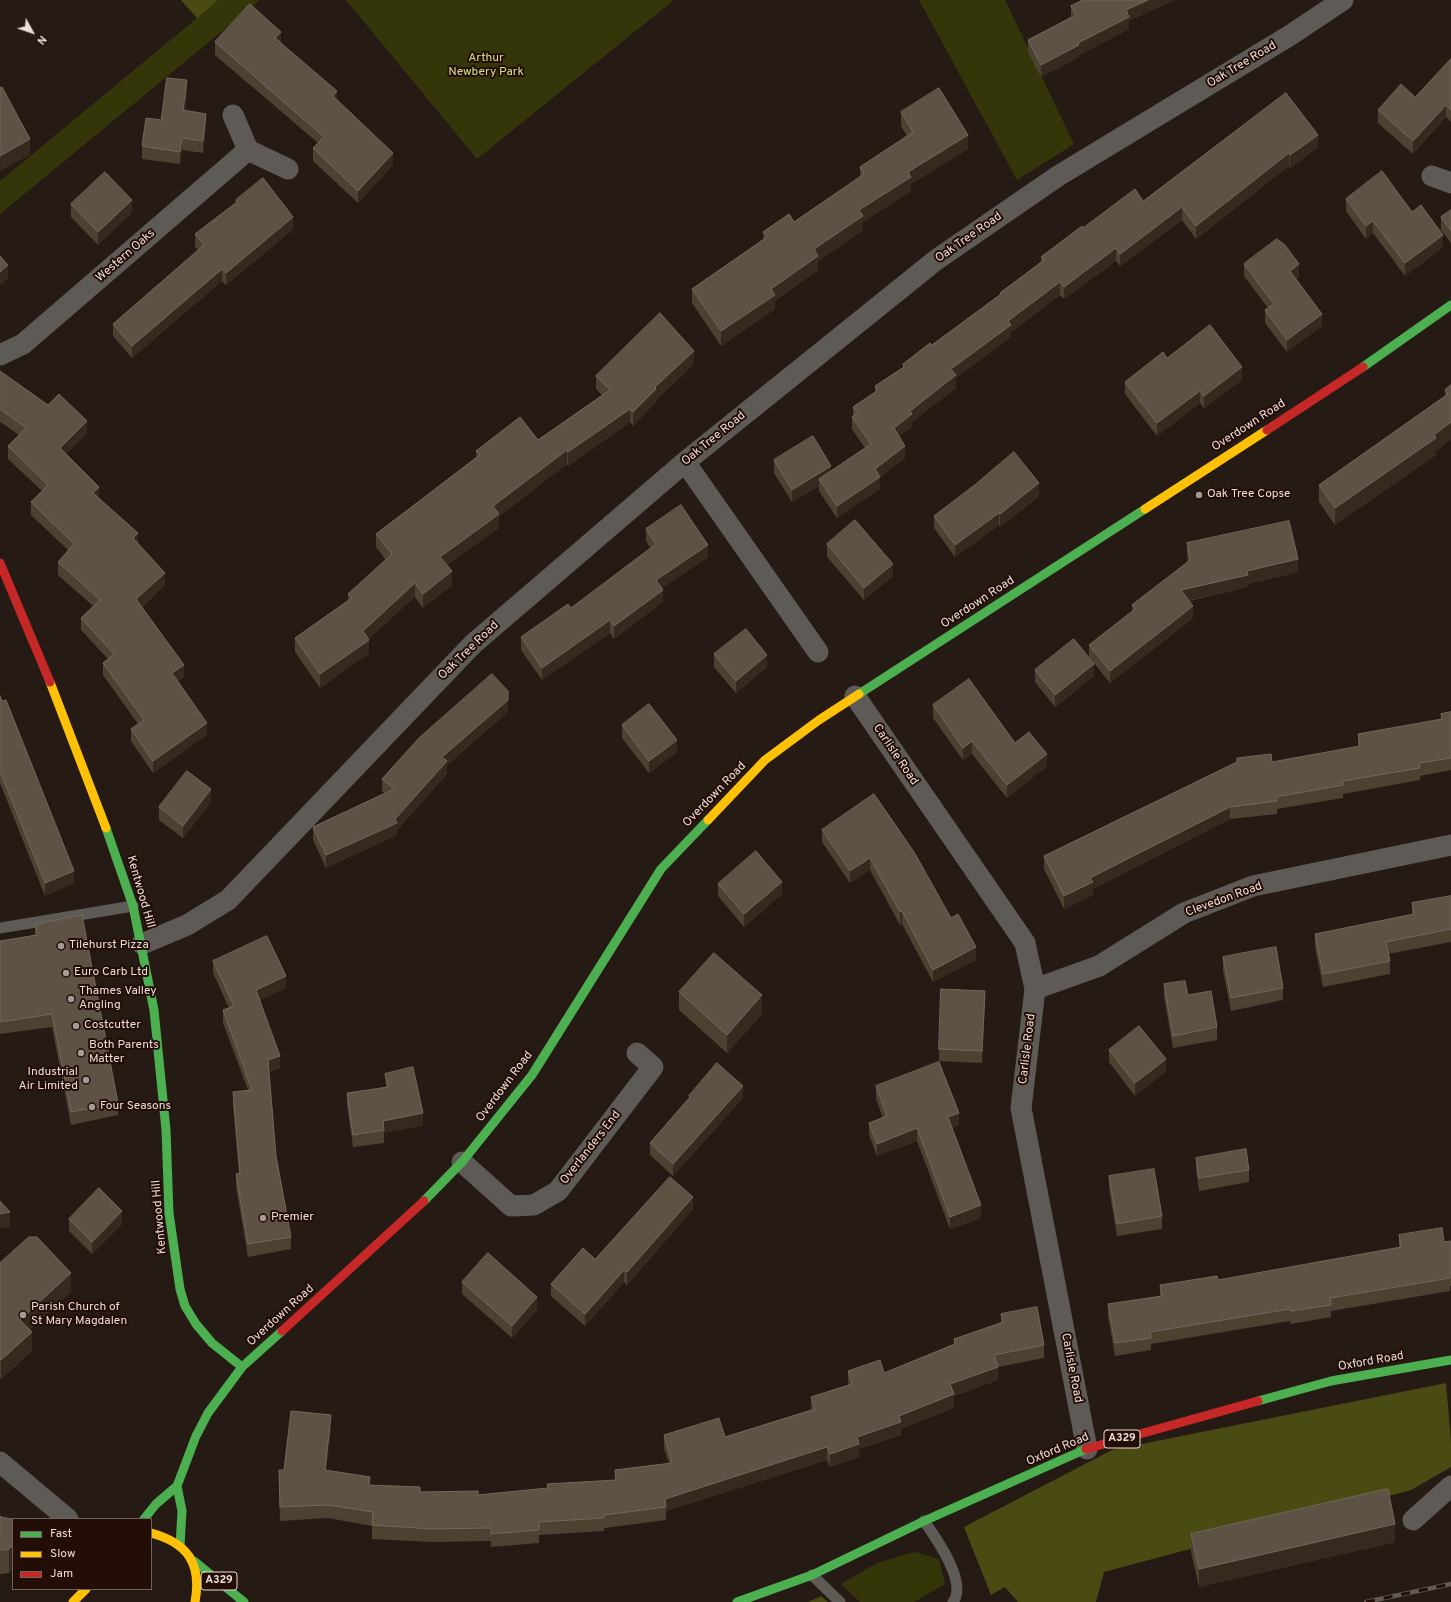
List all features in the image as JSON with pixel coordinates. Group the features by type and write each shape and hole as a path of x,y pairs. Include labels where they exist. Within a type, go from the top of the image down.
{"street":[{"name":"Oak Tree Road","path":"142,944 187,925 228,900 473,644 685,462 936,260 1058,176 1289,36 1343,0"},
{"path":"233,115 248,150 288,169"},
{"name":"Western Oaks","path":"0,355 23,344 248,150"},
{"name":"Overdown Road","path":"145,1518 156,1504 177,1486 196,1436 208,1413 242,1367 412,1214 462,1162 532,1075 661,869 765,760 819,720 855,696 1359,370 1451,304"},
{"path":"685,462 818,652"},
{"name":"Kentwood Hill","path":"0,563 61,709 119,863 133,906 142,944 154,1010 166,1130 169,1213 180,1289 185,1306 196,1324 212,1343 242,1367"},
{"name":"Carlisle Road","path":"855,696 1025,943 1035,989 1021,1108 1087,1449"},
{"name":"Clevedon Road","path":"1035,989 1100,966 1184,914 1253,886 1451,845"},
{"name":"Overlanders End","path":"462,1162 511,1206 534,1205 558,1191 653,1067 637,1054"},
{"name":"Oxford Road","path":"737,1602 812,1575 924,1521 1087,1449 1331,1381 1451,1360"},
{"path":"1,1463 67,1518"},
{"path":"177,1486 182,1511 180,1546"},
{"path":"1413,1520 1451,1486"},
{"path":"152,1534 159,1535 180,1546 194,1561 197,1586 194,1602"},
{"name":"A329","path":"194,1561 244,1602"},
{"path":"73,1602 85,1590"}],"lane":[{"path":"0,928 133,906"},
{"path":"924,1521 945,1552 957,1583 956,1599 954,1602"},
{"path":"812,1575 840,1602"}],"green space":[{"path":"181,0 260,0 0,214 0,181 197,18"},
{"name":"Arthur Newbery Park","path":"346,0 674,0 477,159"},
{"path":"919,0 1005,0 1074,144 1017,180"},
{"path":"915,1552 939,1559 945,1584 914,1602 860,1602 841,1584 877,1563"}],"shaded area":[{"path":"181,0 218,0 197,18"},
{"path":"1446,1383 1451,1441 1451,1467 1411,1490 1104,1572 1096,1602 1018,1602 1005,1587 991,1595 964,1527 1112,1450"},
{"path":"821,1596 828,1602 808,1602"}],"building":[{"path":"1083,0 1148,0 1126,10 1129,17 1078,43 1079,45 1041,65 1028,40 1076,15 1071,6"},
{"path":"250,4 281,32 275,38 337,91 333,96 393,153 358,191 313,148 324,137 215,42"},
{"path":"1451,59 1451,110 1446,105 1413,141 1378,110 1401,84 1415,97"},
{"path":"167,78 187,80 183,110 206,114 203,141 182,138 180,152 142,146 146,118 161,120"},
{"path":"2,87 30,139 0,156 0,88"},
{"path":"939,88 968,135 908,172 911,177 859,210 863,216 814,249 818,256 771,289 775,295 721,331 692,289 767,237 763,232 789,214 794,222 864,174 860,167 913,132 901,112"},
{"path":"1286,93 1318,135 1290,155 1289,153 1196,226 1182,207 1120,254 1116,248 1064,287 1060,282 1008,321 1011,325 951,369 956,375 910,411 912,414 894,428 905,446 875,469 880,477 837,506 819,479 871,444 852,417 857,413 853,407 877,391 875,386 904,367 903,364 930,343 932,345 1001,294 1000,293 1044,260 1041,257 1082,226 1083,228 1135,189 1143,201"},
{"path":"1382,171 1412,212 1421,205 1443,235 1405,263 1373,221 1366,226 1346,199"},
{"path":"105,172 132,200 98,232 71,204"},
{"path":"263,178 293,217 226,273 222,269 132,346 113,324 204,245 195,234 237,202 236,200"},
{"path":"1451,210 1451,231 1441,217"},
{"path":"1277,239 1285,245 1299,264 1290,271 1322,314 1287,340 1265,310 1274,304 1244,264"},
{"path":"0,256 8,265 0,272"},
{"path":"660,313 694,351 655,387 656,389 633,412 630,409 568,452 567,450 493,506 499,514 440,557 452,571 423,594 415,583 363,631 369,640 320,674 295,638 352,598 348,594 392,554 376,534 480,455 476,451 520,417 538,440 610,390 596,376"},
{"path":"1210,325 1242,367 1204,396 1200,391 1157,423 1125,382 1163,352 1167,358"},
{"path":"0,371 48,405 59,394 87,421 60,448 99,487 93,493 138,533 133,538 165,573 136,599 184,665 172,673 207,723 153,761 131,729 144,720 103,663 114,654 81,618 100,600 58,562 74,544 31,502 48,485 8,446 26,428 0,409"},
{"path":"1451,385 1451,422 1434,435 1436,438 1335,508 1319,485 1448,394 1445,390"},
{"path":"813,436 831,466 792,490 774,460"},
{"path":"1014,452 1039,483 1000,514 999,513 955,545 934,516 976,484"},
{"path":"681,505 708,545 656,580 663,590 614,626 610,620 542,668 521,637 568,604 571,608 656,544 646,529"},
{"path":"855,520 893,564 864,588 827,544"},
{"path":"1289,521 1298,559 1247,571 1248,575 1181,590 1193,606 1110,671 1089,645 1135,609 1132,605 1190,560 1187,543"},
{"path":"746,629 767,655 736,681 714,654"},
{"path":"1074,639 1094,664 1055,695 1035,670"},
{"path":"492,674 508,691 508,700 442,757 447,761 395,819 397,823 326,855 313,827 394,789 382,779 419,738"},
{"path":"969,679 1015,743 1029,732 1047,754 1007,785 972,741 963,748 933,705"},
{"path":"0,696 2,701 6,700 74,871 45,883 0,771"},
{"path":"649,704 677,740 649,761 622,725"},
{"path":"1451,712 1451,758 1419,763 1420,768 1343,781 1343,785 1276,797 1277,801 1230,807 1090,878 1093,882 1064,896 1044,856 1237,762 1237,758 1271,754 1272,762 1360,746 1358,734 1442,719 1441,714"},
{"path":"187,771 211,789 183,826 159,807"},
{"path":"874,794 914,852 951,918 958,914 976,947 933,970 902,911 900,912 870,858 850,871 822,830"},
{"path":"756,851 782,882 744,914 718,884"},
{"path":"1451,896 1451,929 1386,942 1390,961 1323,974 1315,934 1414,914 1412,903"},
{"path":"82,915 118,1103 71,1112 52,1014 0,1022 0,941 37,935 35,925"},
{"path":"267,936 286,976 256,990 280,1056 268,1060 276,1156 291,1237 248,1244 236,1174 240,1173 233,1092 252,1090 223,1010 234,1006 213,961"},
{"path":"1276,947 1283,988 1231,998 1223,957"},
{"path":"714,953 762,995 727,1035 679,992"},
{"path":"1185,981 1188,995 1211,991 1217,1027 1173,1036 1164,984"},
{"path":"941,989 985,991 982,1051 939,1049"},
{"path":"1139,1026 1166,1059 1135,1083 1109,1050"},
{"path":"939,1062 959,1113 948,1117 981,1205 950,1217 917,1128 877,1144 869,1123 887,1116 876,1086"},
{"path":"717,1063 743,1086 673,1164 650,1143"},
{"path":"413,1067 423,1113 383,1121 384,1130 353,1135 347,1093 388,1087 385,1074"},
{"path":"1246,1149 1249,1170 1199,1178 1196,1158"},
{"path":"1154,1169 1162,1216 1117,1224 1109,1176"},
{"path":"670,1177 693,1197 627,1272 624,1270 585,1314 551,1284 583,1248 595,1259"},
{"path":"99,1188 122,1211 92,1242 69,1219"},
{"path":"0,1201 10,1212 0,1214"},
{"path":"1442,1228 1444,1242 1451,1241 1450,1278 1330,1298 1331,1305 1291,1311 1290,1309 1150,1332 1151,1338 1115,1343 1108,1304 1162,1296 1160,1285 1217,1276 1218,1280 1401,1247 1399,1235"},
{"name":"Parish Church of St Mary Magdalen","path":"29,1237 37,1237 71,1273 20,1320 32,1332 1,1360 0,1263"},
{"path":"488,1253 537,1297 512,1326 462,1282"},
{"path":"1037,1307 1044,1345 994,1355 998,1367 950,1384 954,1394 899,1416 901,1422 857,1437 859,1444 830,1454 827,1447 665,1499 666,1507 604,1515 604,1518 539,1522 539,1530 491,1534 491,1528 432,1529 372,1525 373,1512 328,1505 280,1507 279,1470 284,1470 291,1411 331,1415 325,1470 370,1477 369,1485 420,1487 420,1492 478,1491 478,1495 548,1488 547,1484 616,1480 615,1470 672,1463 664,1435 719,1418 725,1437 815,1409 811,1397 852,1384 848,1371 880,1360 884,1373 955,1344 954,1339 1003,1322 1001,1314"},
{"path":"1388,1489 1395,1524 1199,1569 1191,1534"},
{"path":"0,1517 12,1519 12,1546 9,1549 0,1550"}],"railway":[{"path":"1366,1602 1451,1584"}],"traffic: fast":[{"path":"1363,367 1451,305"},
{"path":"859,694 1145,509"},
{"path":"424,1201 462,1162 532,1075 661,869 708,820"},
{"path":"106,828 133,906 154,1010 166,1130 169,1213 180,1289 185,1306 196,1324 212,1343 242,1367"},
{"path":"180,1546 182,1511 177,1486 196,1436 208,1413 242,1367 282,1331"},
{"path":"1258,1401 1331,1381 1451,1360"},
{"path":"737,1602 812,1575 924,1521 1086,1449"},
{"path":"145,1518 156,1504 177,1486"},
{"path":"194,1561 244,1602"}],"traffic: slow":[{"path":"1145,509 1267,430"},
{"path":"50,682 106,828"},
{"path":"708,820 765,760 819,720 859,694"},
{"path":"152,1533 164,1537 174,1543 183,1549 190,1557 194,1566 196,1577 197,1589 195,1602"},
{"path":"73,1602 85,1590"}],"traffic: jam":[{"path":"1267,430 1363,367"},
{"path":"0,563 50,682"},
{"path":"282,1331 424,1201"},
{"path":"1086,1449 1258,1401"}],"place":[{"name":"Oak Tree Copse","path":"1199,495"},
{"name":"Tilehurst Pizza","path":"61,946"},
{"name":"Euro Carb Ltd","path":"66,973"},
{"name":"Thames Valley Angling","path":"71,999"},
{"name":"Costcutter","path":"76,1026"},
{"name":"Both Parents Matter","path":"81,1053"},
{"name":"Industrial Air Limited","path":"86,1080"},
{"name":"Four Seasons","path":"92,1107"},
{"name":"Premier","path":"263,1218"},
{"name":"Parish Church of St Mary Magdalen","path":"23,1315"}]}
